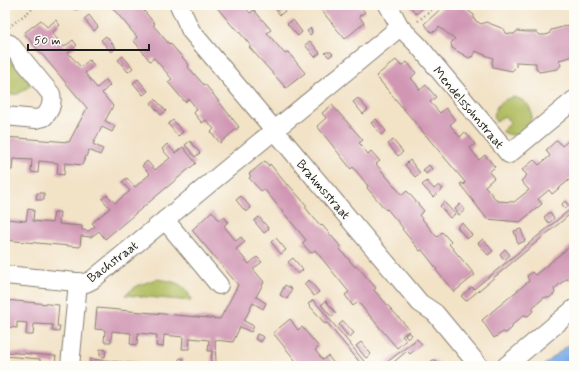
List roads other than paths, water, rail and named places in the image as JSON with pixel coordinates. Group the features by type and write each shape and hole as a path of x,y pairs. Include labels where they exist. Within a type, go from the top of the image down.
{"street":[{"name":"Brahmsstraat","path":"178,5 191,31 420,303 435,312 479,366"},
{"name":"Mendelssohnstraat","path":"388,5 403,30 509,154 574,100"},
{"path":"275,131 403,30"},
{"path":"5,116 36,119 44,117 52,104 50,94 6,38"},
{"name":"Bachstraat","path":"5,275 86,283 92,280 275,131"},
{"path":"165,220 219,285"},
{"path":"70,366 78,282"},
{"path":"506,366 574,309"}],"water":[{"path":"574,340 574,366 543,366"}]}
